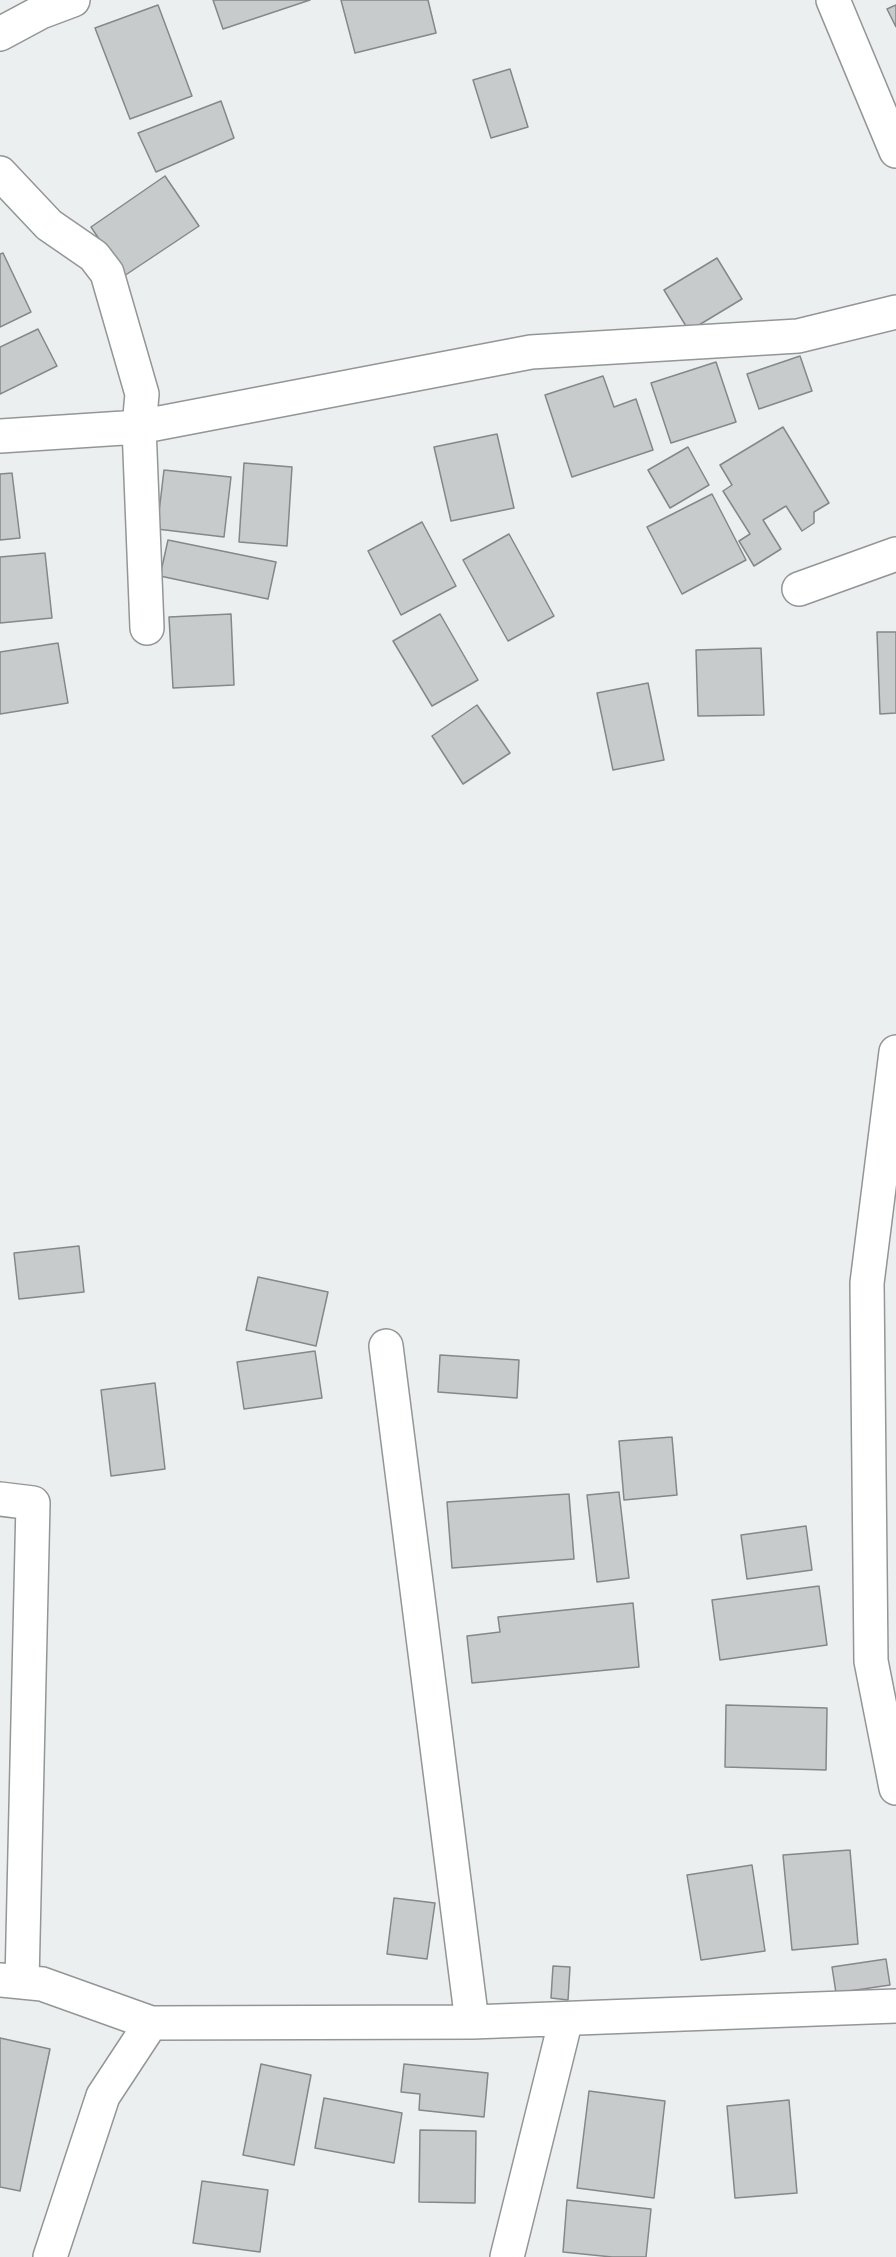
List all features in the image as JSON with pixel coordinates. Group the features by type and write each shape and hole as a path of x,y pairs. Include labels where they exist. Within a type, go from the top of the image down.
{"street":[{"path":"0,34 41,12 73,0"},
{"path":"833,0 896,151"},
{"path":"0,173 49,225 94,256 107,273 142,394 139,427 147,628"},
{"path":"0,436 139,427 531,352 798,336 896,312"},
{"path":"799,589 896,554"},
{"path":"896,1052 867,1283 871,1661 896,1788"},
{"path":"386,1346 472,2022"},
{"path":"0,1499 33,1503 11,1981 42,1984 151,2023 472,2022 896,2006"},
{"path":"507,2257 566,2019"},
{"path":"50,2257 103,2096 151,2023"}],"building":[{"path":"213,0 310,0 223,29"},
{"path":"341,0 428,0 436,33 355,53"},
{"path":"158,5 192,96 130,119 95,28"},
{"path":"896,5 896,27 887,9"},
{"path":"510,69 528,127 491,138 473,80"},
{"path":"221,101 234,138 156,172 138,133"},
{"path":"165,176 199,226 124,276 91,227"},
{"path":"3,253 31,312 0,327 0,254"},
{"path":"717,258 742,299 689,331 664,290"},
{"path":"38,329 57,366 0,394 0,347"},
{"path":"800,356 812,391 759,409 747,374"},
{"path":"716,362 736,422 671,443 651,383"},
{"path":"603,376 614,407 636,399 653,450 572,477 545,395"},
{"path":"783,427 829,503 814,512 814,523 802,531 786,506 763,520 781,549 754,566 739,541 750,534 723,491 732,485 720,465"},
{"path":"497,434 514,508 451,521 434,447"},
{"path":"688,447 709,485 670,508 648,470"},
{"path":"244,463 292,467 287,546 239,542"},
{"path":"164,470 231,477 224,537 157,529"},
{"path":"12,473 20,538 0,540 0,474"},
{"path":"712,494 746,560 682,594 647,527"},
{"path":"422,522 456,586 401,615 368,551"},
{"path":"509,534 554,616 508,641 463,560"},
{"path":"168,540 276,562 268,599 160,576"},
{"path":"45,553 52,618 0,623 0,557"},
{"path":"231,614 234,685 173,688 169,617"},
{"path":"440,614 478,680 432,706 393,641"},
{"path":"877,632 896,632 896,713 880,714"},
{"path":"58,643 68,703 0,714 0,652"},
{"path":"761,648 764,715 698,716 696,650"},
{"path":"648,683 664,760 613,770 597,693"},
{"path":"477,705 510,753 463,784 432,736"},
{"path":"79,1246 84,1292 19,1299 14,1253"},
{"path":"258,1277 328,1292 316,1346 246,1330"},
{"path":"315,1351 322,1398 244,1409 237,1362"},
{"path":"440,1355 519,1360 517,1398 438,1392"},
{"path":"155,1383 165,1469 111,1476 101,1390"},
{"path":"672,1437 677,1495 624,1500 619,1441"},
{"path":"619,1492 629,1578 597,1582 587,1495"},
{"path":"569,1494 574,1559 452,1568 447,1502"},
{"path":"806,1526 812,1570 747,1579 741,1535"},
{"path":"819,1586 827,1645 720,1660 712,1600"},
{"path":"633,1603 639,1667 472,1683 467,1636 500,1632 498,1617"},
{"path":"726,1705 827,1708 826,1770 725,1767"},
{"path":"850,1850 858,1944 792,1950 783,1855"},
{"path":"752,1865 765,1951 701,1960 687,1875"},
{"path":"394,1898 435,1903 427,1959 387,1954"},
{"path":"886,1959 890,1985 836,1993 832,1967"},
{"path":"553,1966 570,1967 568,2000 551,1998"},
{"path":"0,2038 50,2049 20,2191 0,2187"},
{"path":"261,2064 311,2075 294,2165 243,2155"},
{"path":"404,2064 488,2073 484,2117 419,2110 420,2094 401,2092"},
{"path":"589,2091 665,2101 654,2198 577,2188"},
{"path":"324,2098 402,2113 394,2163 315,2148"},
{"path":"789,2100 797,2193 735,2198 727,2106"},
{"path":"420,2130 476,2131 475,2203 419,2202"},
{"path":"202,2181 268,2190 260,2252 193,2243"},
{"path":"567,2200 651,2209 646,2257 612,2257 563,2252"}]}
